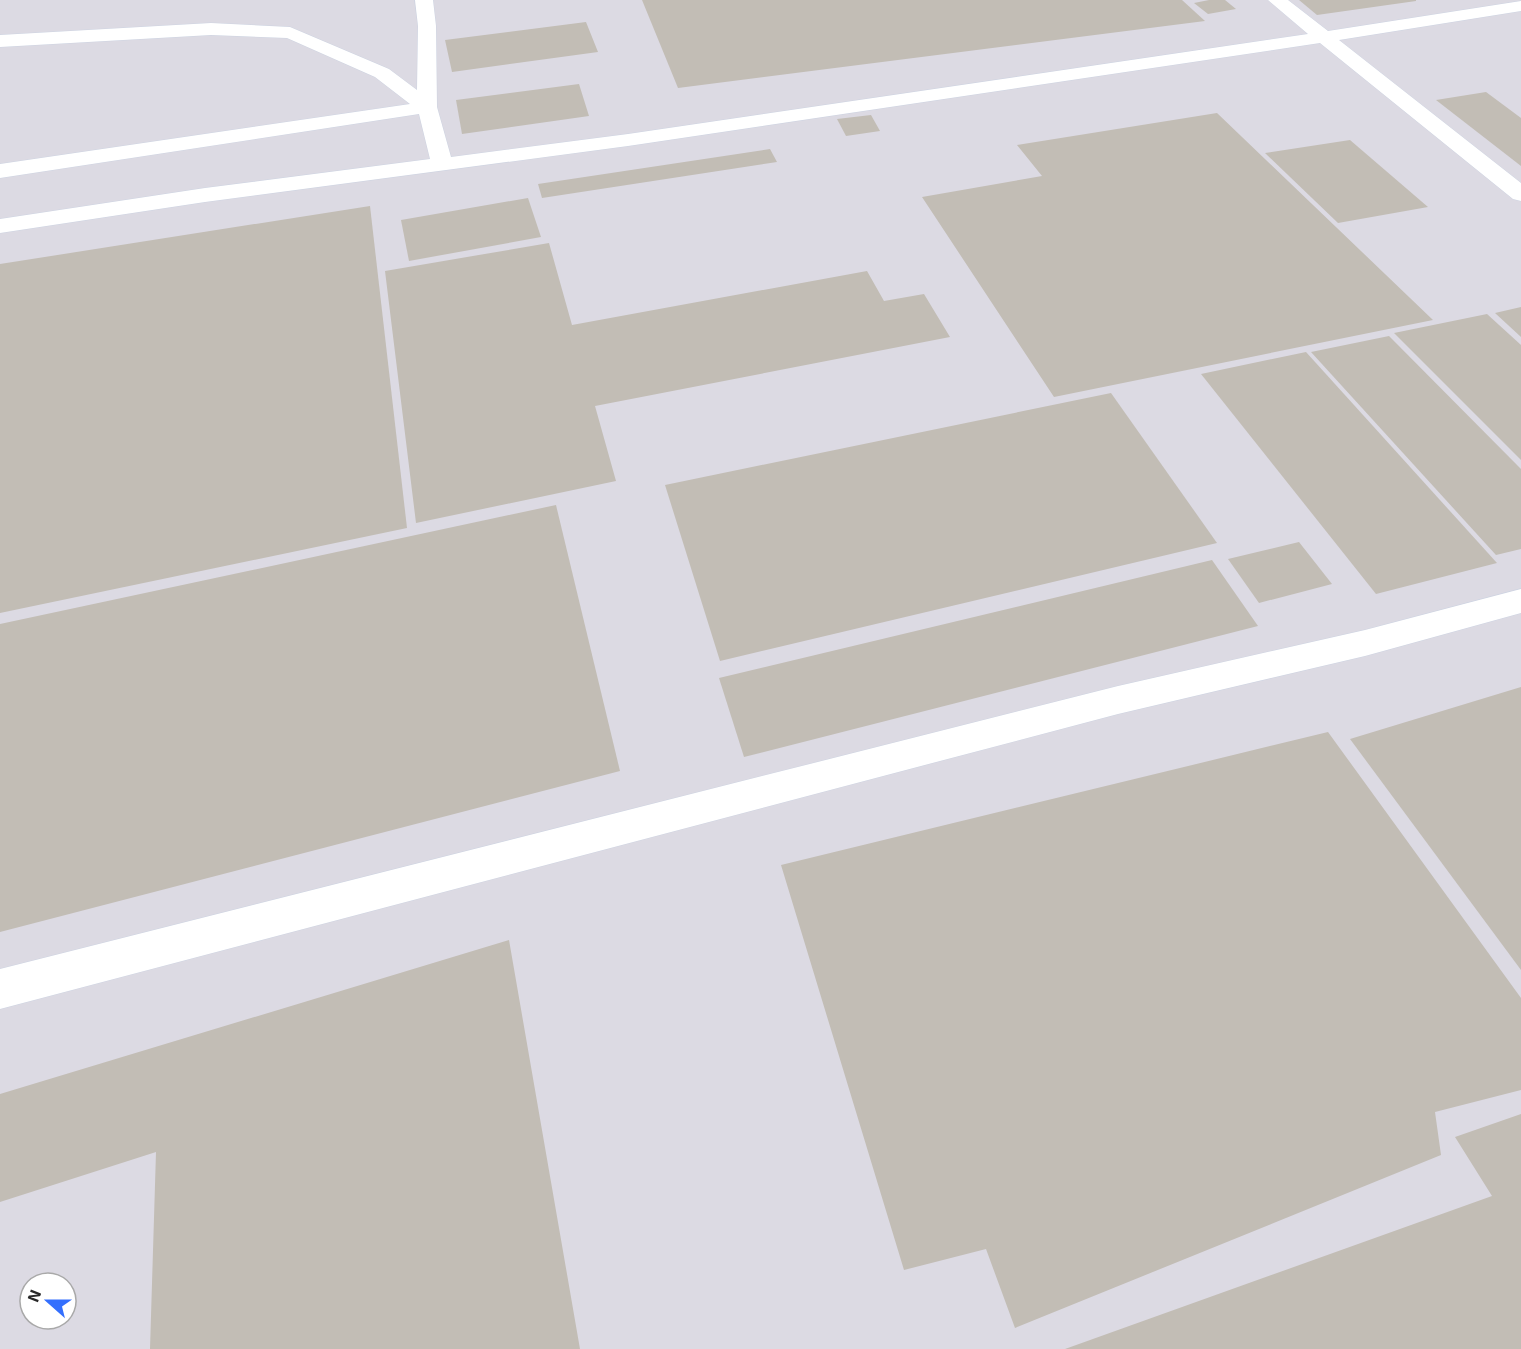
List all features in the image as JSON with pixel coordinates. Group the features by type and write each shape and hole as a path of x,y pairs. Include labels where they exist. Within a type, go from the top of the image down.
{"street":[{"path":"424,0 427,26 427,107 442,165"},
{"path":"1277,0 1521,194"},
{"path":"0,226 205,195 628,140 1521,6"},
{"path":"0,41 212,29 290,33 382,73 427,107"},
{"path":"0,171 427,107"},
{"path":"0,989 1118,700 1365,643 1521,601"}],"shaded area":[{"path":"0,0 1521,0 1521,1349 0,1349"}],"building":[{"path":"642,0 1182,0 1205,21 678,88"},
{"path":"1225,0 1236,9 1208,14 1194,3"},
{"path":"1299,0 1416,0 1416,1 1317,15"},
{"path":"586,22 598,52 452,72 445,40"},
{"path":"579,84 589,116 462,134 456,100"},
{"path":"1486,92 1521,118 1521,166 1436,100"},
{"path":"1217,113 1433,320 1054,397 922,197 1042,176 1017,145"},
{"path":"871,115 880,131 846,136 837,119"},
{"path":"1350,140 1428,207 1338,223 1265,153"},
{"path":"770,149 777,162 542,198 538,184"},
{"path":"528,198 541,237 409,261 401,220"},
{"path":"370,206 407,528 0,613 0,264"},
{"path":"549,243 572,325 867,271 884,301 924,294 950,337 595,406 616,481 416,523 385,271"},
{"path":"1521,307 1521,337 1495,313"},
{"path":"1487,314 1521,345 1521,460 1394,333"},
{"path":"1389,336 1521,469 1521,549 1496,555 1311,352"},
{"path":"1306,352 1497,563 1376,594 1201,374"},
{"path":"1111,393 1217,543 720,661 665,485"},
{"path":"556,505 620,771 0,932 0,624"},
{"path":"1299,542 1332,584 1259,603 1228,559"},
{"path":"1212,560 1258,626 744,757 719,678"},
{"path":"1521,687 1521,970 1350,739"},
{"path":"1328,732 1521,998 1521,1090 1435,1112 1441,1155 1015,1328 986,1249 904,1270 781,865"},
{"path":"509,940 580,1349 150,1349 156,1152 0,1202 0,1094"},
{"path":"1521,1114 1521,1349 1065,1349 1492,1196 1455,1137"}]}
